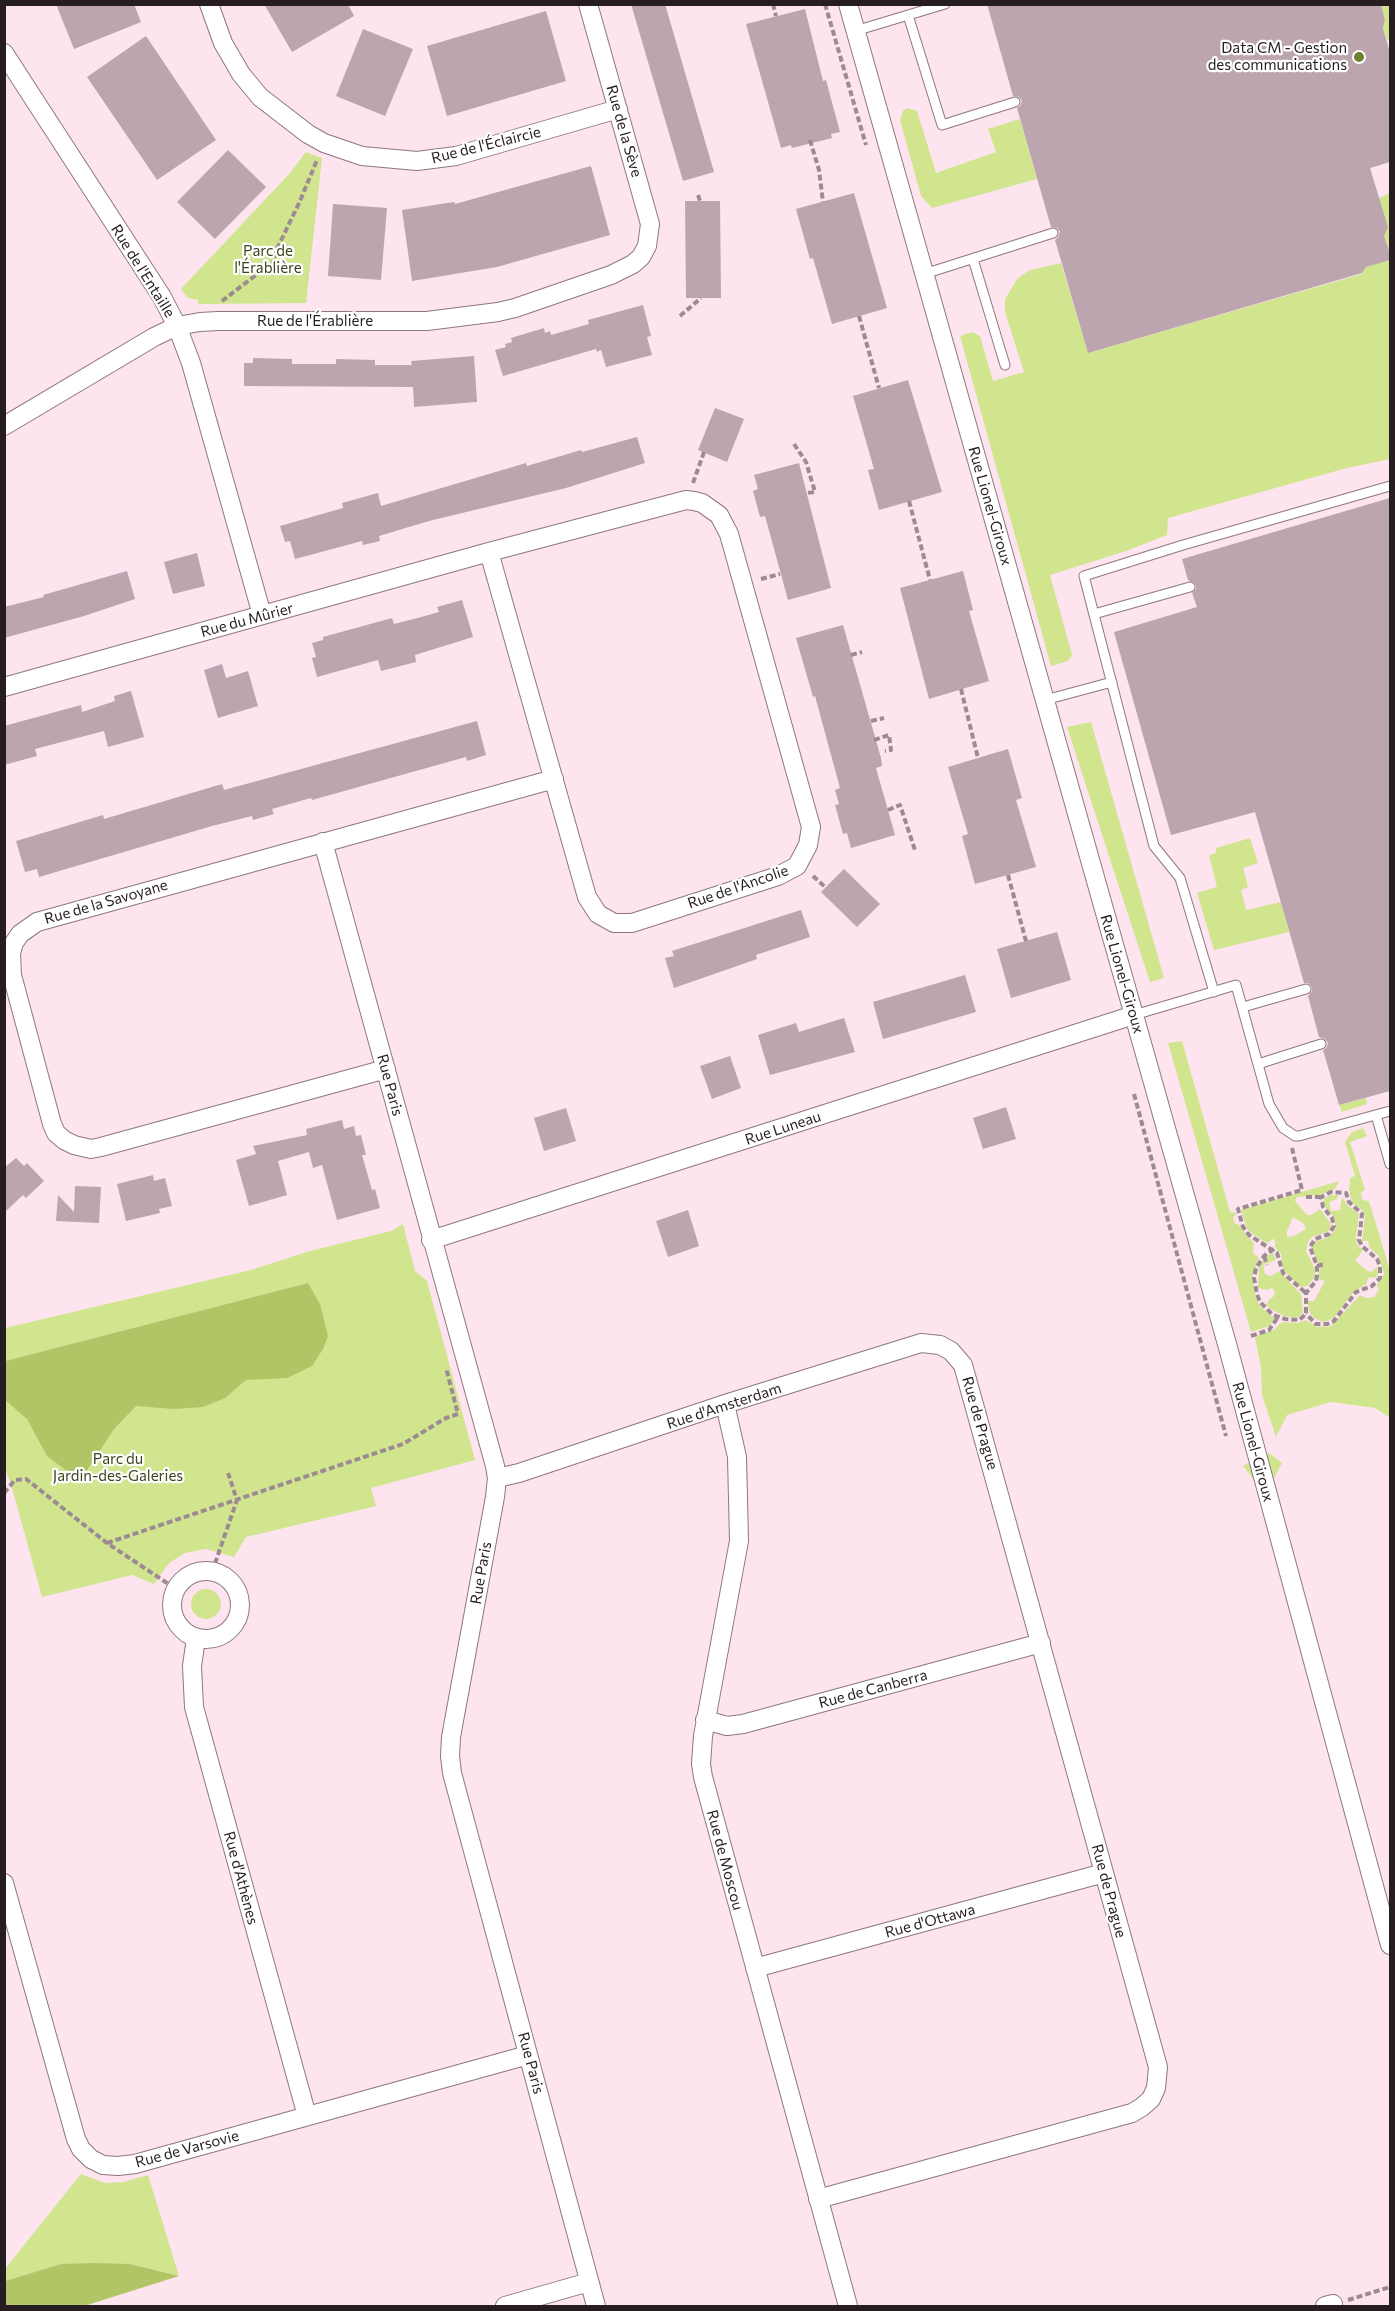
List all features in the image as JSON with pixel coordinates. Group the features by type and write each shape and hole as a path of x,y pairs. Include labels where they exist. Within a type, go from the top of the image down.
{"street":[{"name":"Rue de l'Éclaircie","path":"209,4 223,43 240,74 260,97 308,135 362,156 398,161 446,158 618,109"},
{"name":"Rue de la Sève","path":"588,4 650,224 648,240 641,257"},
{"name":"Rue Lionel-Giroux","path":"848,4 1227,1344 1390,1945"},
{"name":"Rue de l'Entaille","path":"4,53 162,297 177,326 191,363 262,615"},
{"name":"Rue de l'Érablière","path":"4,426 154,337 177,326 218,321 427,321 498,312 624,270 641,257"},
{"path":"489,552 686,500"},
{"name":"Rue de l'Ancolie","path":"489,552 587,897 598,914 614,922 632,923 778,876 797,866 803,858 810,838 811,827 729,534 719,515 711,508 702,503 686,500"},
{"name":"Rue du Mûrier","path":"4,687 489,552"},
{"name":"Rue de la Savoyane","path":"386,1069 91,1149 81,1148 64,1140 56,1133 52,1124 12,975 11,953 20,934 37,922 554,779"},
{"name":"Rue Paris","path":"323,842 497,1478 451,1737 450,1756 456,1790 596,2307"},
{"name":"Rue Luneau","path":"431,1240 1134,1015"},
{"name":"Rue d'Amsterdam","path":"497,1478 519,1473 725,1404 921,1343 939,1345 951,1351"},
{"name":"Rue de Prague","path":"818,2199 1132,2113 1151,2099 1156,2088 1158,2067 967,1374 958,1357 951,1351"},
{"name":"Rue de Moscou","path":"725,1404 737,1457 740,1541 705,1720 701,1749 702,1777 848,2307"},
{"path":"212,1572 227,1578 235,1587 240,1598 237,1621 220,1637 208,1640 196,1638 179,1628 174,1619 172,1599 176,1589 183,1580 193,1574 212,1572"},
{"name":"Rue d'Athènes","path":"196,1638 192,1666 194,1707 307,2116"},
{"name":"Rue de Canberra","path":"705,1720 727,1725 743,1724 1041,1642"},
{"name":"Rue d'Ottawa","path":"755,1968 1104,1873"},
{"name":"Rue de Varsovie","path":"4,1883 75,2139 91,2159 103,2164 118,2166 135,2164 528,2055"},
{"path":"505,2307 590,2283"}],"lane":[{"path":"855,31 945,4"},
{"path":"908,15 942,125 1015,102"},
{"path":"924,274 1053,234"},
{"path":"973,259 1005,364"},
{"path":"1214,992 1180,878 1154,846 1084,576 1183,545 1390,486"},
{"path":"1094,614 1190,587"},
{"path":"1045,700 1112,682"},
{"path":"1134,1015 1236,985 1275,1118 1282,1128 1295,1136 1390,1111"},
{"path":"1243,1008 1306,989"},
{"path":"1258,1064 1321,1044"},
{"path":"1376,1115 1390,1164"}],"path":[{"path":"773,4 776,16"},
{"path":"825,4 866,147"},
{"path":"810,140 819,170 823,202"},
{"path":"217,304 260,272 274,270 276,251 318,157"},
{"path":"698,195 700,201"},
{"path":"680,316 701,298"},
{"path":"859,316 879,388"},
{"path":"794,444 806,462 815,492 807,493"},
{"path":"686,500 704,452"},
{"path":"909,501 930,580"},
{"path":"851,654 862,652"},
{"path":"961,689 978,758"},
{"path":"870,721 884,718"},
{"path":"874,740 890,735 891,750 885,752"},
{"path":"888,810 900,805 915,850"},
{"path":"1008,875 1026,941"},
{"name":"Rue Lionel-Giroux","path":"1131,1083 1227,1436"},
{"path":"1295,1136 1290,1141 1302,1190 1238,1209 1243,1227 1249,1235 1274,1249 1283,1273 1306,1293"},
{"path":"1306,1197 1322,1197 1331,1192 1346,1193 1349,1202 1360,1210 1363,1220 1359,1240 1362,1246 1377,1259 1380,1266 1380,1278 1372,1286 1356,1292 1334,1321 1328,1324 1316,1324 1306,1314 1306,1293 1316,1281 1317,1266 1310,1250 1311,1243 1329,1234 1334,1226 1332,1218 1323,1208 1322,1197"},
{"path":"1274,1249 1264,1256 1256,1268 1254,1278 1257,1294 1265,1308 1278,1317 1299,1320 1306,1314"},
{"path":"1264,1256 1267,1265"},
{"path":"1317,1266 1325,1264"},
{"path":"1251,1335 1269,1330 1278,1317"},
{"path":"107,1543 403,1444 446,1418 458,1414 445,1366 450,1365"},
{"path":"212,1572 237,1500 228,1473"},
{"path":"4,1493 15,1480 26,1479 107,1543 176,1589"},
{"path":"1329,2305 1390,2287"}],"green space":[{"path":"1381,5 1390,5 1390,39 1387,40 1383,27 1385,20"},
{"path":"907,108 917,111 936,173 996,152 988,129 1020,119 1037,179 932,208 921,196 900,120 903,111"},
{"name":"Parc de l'Érablière","path":"306,152 322,158 306,303 198,304 198,300 188,298 181,289 290,173"},
{"path":"1390,193 1390,253 1383,233 1388,227 1379,198"},
{"path":"1390,259 1390,459 1347,468 1168,518 1167,535 1126,551 1050,575 1072,655 1068,661 1051,666 960,336 972,332 980,336 993,381 1024,372 1005,312 1005,299 1018,278 1030,270 1061,263 1088,353 1362,274 1364,268"},
{"path":"1091,722 1164,978 1150,982 1067,727"},
{"path":"1250,838 1258,863 1243,868 1248,887 1241,890 1246,910 1281,902 1289,932 1214,950 1197,893 1217,887 1209,855 1216,853 1216,848"},
{"path":"1182,1041 1230,1212 1237,1213 1233,1218 1235,1224 1238,1224 1254,1243 1253,1253 1259,1258 1252,1277 1256,1298 1260,1306 1274,1318 1270,1326 1251,1332 1168,1043"},
{"path":"1366,1098 1367,1104 1342,1112 1339,1105"},
{"path":"1363,1128 1367,1136 1350,1142 1365,1190 1361,1192 1362,1200 1369,1201 1390,1271 1390,1418 1375,1408 1331,1402 1287,1415 1276,1437 1262,1395 1261,1367 1255,1338 1274,1330 1282,1322 1298,1323 1306,1320 1317,1327 1331,1326 1360,1295 1366,1298 1374,1297 1379,1290 1377,1285 1384,1274 1379,1256 1370,1248 1368,1241 1362,1241 1365,1217 1363,1211 1352,1202 1349,1190 1350,1178 1355,1176 1345,1142 1352,1132"},
{"path":"1339,1181 1335,1189 1319,1195 1297,1197 1295,1201 1307,1215 1320,1209 1331,1224 1329,1231 1312,1237 1308,1242 1306,1251 1315,1269 1315,1276 1308,1286 1300,1287 1283,1269 1281,1254 1275,1247 1275,1240 1267,1243 1247,1229 1241,1210","holes":["1293,1217 1304,1224 1306,1229 1287,1237"]},
{"path":"1330,1195 1338,1195 1337,1199 1329,1202 1331,1211 1340,1210 1342,1197 1348,1206 1359,1214 1356,1237 1357,1245 1363,1250 1355,1261 1371,1272 1377,1267 1378,1273 1377,1277 1368,1278 1366,1284 1353,1292 1334,1318 1323,1322 1314,1318 1310,1313 1307,1301 1314,1301 1325,1281 1318,1279 1320,1267 1311,1247 1315,1242 1329,1237 1336,1228 1334,1217 1325,1207 1323,1200"},
{"name":"Parc du Jardin-des-Galeries","path":"403,1224 415,1271 427,1281 475,1460 371,1488 376,1506 246,1537 234,1557 206,1549 185,1553 169,1563 154,1584 132,1575 42,1597 5,1468 5,1386 308,1283 5,1361 5,1328 251,1270 310,1251 391,1231"},
{"path":"1273,1253 1276,1260 1263,1265 1265,1274 1271,1276 1279,1271 1301,1294 1303,1313 1297,1318 1284,1316 1271,1309 1266,1305 1275,1292 1272,1288 1267,1290 1258,1288 1259,1267 1267,1256"},
{"path":"308,1283 320,1304 328,1336 312,1366 287,1378 246,1380 225,1398 203,1407 174,1409 136,1406 114,1429 87,1470 71,1474 47,1456 27,1419 5,1400 5,1361"},
{"path":"1269,1453 1282,1463 1272,1482 1255,1481 1243,1466"},
{"path":"206,1589 217,1593 221,1604 217,1615 206,1619 195,1615 191,1604 195,1593"},
{"path":"81,2174 105,2183 123,2182 148,2175 179,2276 130,2264 61,2264 5,2281 4,2270"},
{"path":"61,2264 130,2264 179,2276 84,2306 5,2306 5,2281"}],"building":[{"path":"56,4 134,4 141,22 74,49"},
{"path":"264,4 348,4 354,16 292,52"},
{"path":"631,4 665,4 714,172 683,181"},
{"path":"987,4 1381,4 1385,20 1383,28 1390,53 1390,162 1370,168 1388,227 1384,236 1390,260 1366,267 1362,273 1088,353 1055,240 1060,232 1057,228 1051,227 1017,108 1022,101 1019,97 1013,96"},
{"path":"805,9 823,81 826,80 840,132 831,134 832,138 792,148 791,145 781,148 746,24"},
{"path":"546,11 566,81 447,116 427,46"},
{"path":"363,29 413,49 385,116 336,96"},
{"path":"146,36 216,140 157,180 87,77"},
{"path":"228,150 266,187 215,239 177,202"},
{"path":"591,166 610,235 497,267 412,281 402,210 454,202 455,204"},
{"path":"854,193 887,308 832,324 796,209"},
{"path":"685,201 720,201 721,298 686,298"},
{"path":"333,204 387,208 381,280 328,276"},
{"path":"643,305 651,336 647,337 652,355 606,367 601,350 597,352 596,349 503,376 495,350 506,347 505,344 512,342 511,338 544,328 545,333 550,331 551,335 589,324 588,320"},
{"path":"474,356 477,402 414,407 413,387 244,386 244,363 253,363 253,358 292,359 292,364 336,364 336,359 375,360 375,365 412,365 411,361"},
{"path":"908,380 942,492 879,510 868,470 874,469 853,396"},
{"path":"715,408 744,419 727,462 698,450"},
{"path":"637,437 645,463 566,488 429,521 379,536 380,541 363,545 362,541 295,559 290,541 285,542 280,526 343,508 342,503 378,493 381,506 526,463 527,466"},
{"path":"799,463 831,588 788,600 765,516 760,517 753,491 758,489 754,475"},
{"path":"1390,498 1390,1091 1339,1105 1323,1050 1328,1043 1319,1037 1308,996 1312,987 1304,983 1255,812 1171,835 1114,632 1197,607 1192,593 1196,585 1188,580 1182,559"},
{"path":"197,553 205,586 173,594 164,562"},
{"path":"127,571 135,599 4,638 4,607"},
{"path":"963,571 973,610 969,611 989,681 929,699 900,588"},
{"path":"462,600 473,637 415,655 416,662 381,671 378,660 317,677 312,658 316,657 312,643 323,640 323,637 392,618 394,624 421,617 439,612 437,607"},
{"path":"843,625 881,758 882,766 876,768 895,835 851,848 847,833 843,834 835,805 839,804 835,790 840,788 815,696 813,697 796,638"},
{"path":"222,664 226,678 248,671 258,706 218,718 204,670"},
{"path":"131,691 144,737 108,747 104,731 35,749 37,756 4,765 4,726 81,705 82,712 115,701 114,696"},
{"path":"477,721 486,755 467,761 466,757 312,800 311,798 272,809 274,814 253,820 252,816 212,826 39,877 37,869 25,872 16,841 103,815 104,819 222,784 224,790"},
{"path":"1008,749 1022,798 1016,800 1036,867 975,884 962,836 968,834 948,767"},
{"path":"844,869 880,904 857,927 821,892"},
{"path":"801,910 810,937 756,955 757,959 674,988 665,958 674,956 672,951"},
{"path":"1057,932 1071,980 1011,998 997,949"},
{"path":"965,975 976,1012 883,1039 873,1002"},
{"path":"844,1018 855,1052 770,1075 758,1035 796,1023 799,1032"},
{"path":"730,1056 741,1088 712,1099 700,1066"},
{"path":"1006,1107 1016,1139 983,1149 973,1118"},
{"path":"566,1108 576,1141 544,1151 534,1118"},
{"path":"342,1120 344,1129 354,1126 356,1136 361,1135 366,1155 362,1155 380,1208 337,1220 322,1165 313,1168 309,1152 278,1161 287,1195 249,1206 236,1160 256,1154 253,1146 307,1135 306,1129"},
{"path":"16,1158 24,1166 27,1163 44,1181 26,1198 23,1195 4,1213 4,1168"},
{"path":"153,1175 154,1181 165,1178 172,1206 159,1209 160,1213 126,1221 117,1184"},
{"path":"75,1186 101,1187 99,1223 56,1221 58,1195 74,1212"},
{"path":"688,1210 699,1246 668,1257 656,1221"}],"place":[{"name":"Data CM - Gestion des communications","path":"1359,57"}]}
